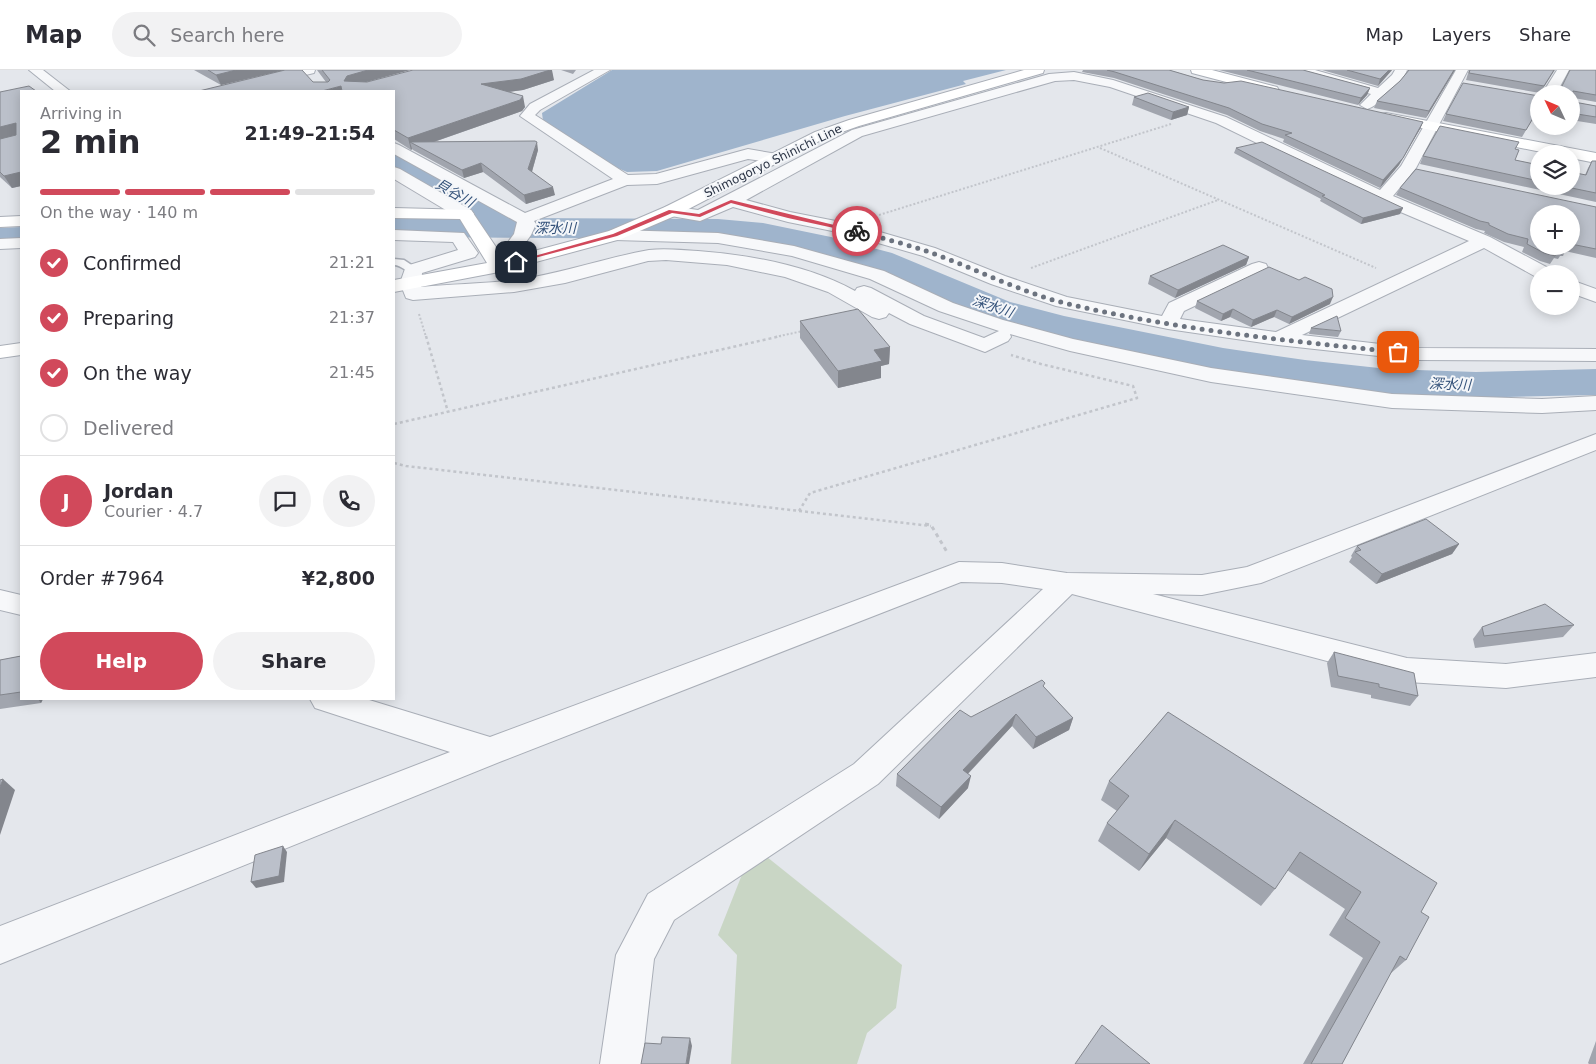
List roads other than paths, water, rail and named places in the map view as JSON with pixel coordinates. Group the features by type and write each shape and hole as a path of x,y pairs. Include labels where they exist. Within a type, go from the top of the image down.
{"main road":[{"name":"Shimogoryo Shinichi Line","path":"407,283 499,266 615,235 671,211 820,135 854,123 1038,70"},
{"path":"1192,73 1284,94"},
{"path":"1358,112 1596,158"},
{"path":"395,214 471,224 499,266"},
{"path":"0,222 20,221"},
{"path":"0,352 20,349"}],"street":[{"path":"36,70 62,90"},
{"path":"268,70 294,88"},
{"path":"226,90 306,70 320,84"},
{"path":"604,70 536,107 527,116 626,180"},
{"path":"1300,70 1382,93"},
{"path":"1383,198 1408,168 1462,70"},
{"path":"1554,85 1563,70"},
{"path":"671,211 700,216 857,133 1054,77 1079,73 1221,120 1383,198 1484,241 1530,266"},
{"path":"1358,112 1382,93 1399,73"},
{"path":"1380,74 1399,73"},
{"path":"565,77 580,82"},
{"path":"1454,83 1473,86"},
{"path":"395,149 525,226"},
{"path":"499,266 525,226 626,180 657,179 748,154 777,158"},
{"path":"1408,168 1427,172"},
{"path":"395,173 471,224"},
{"path":"731,201 788,217 850,229 929,252 998,280 1063,302 1168,323 1278,339 1415,354 1596,355"},
{"path":"395,235 458,237 469,253 407,283"},
{"path":"615,235 718,238 794,251 877,275 958,312 996,324 1070,345 1211,375 1392,402 1542,406 1596,403"},
{"path":"1278,339 1484,241"},
{"path":"0,244 20,243"},
{"path":"407,283 448,290 514,286 566,278 648,256 666,254 727,259 756,264 835,288 879,313"},
{"path":"1168,323 1176,307 1259,268"},
{"path":"810,279 820,276 839,278 917,320 997,346 1031,344 1070,345"},
{"path":"1580,290 1596,296"},
{"path":"958,312 958,318 977,329 997,346"},
{"path":"620,1064 635,955 661,907 866,774 1066,583 1202,585 1251,576 1596,441"},
{"path":"0,945 490,751 960,572 1002,573 1066,583 1407,670 1506,676 1596,665"},
{"path":"0,600 20,605"},
{"path":"329,700 490,751"}],"lane":[{"path":"395,262 400,262 407,283"}],"water":[{"path":"612,70 1006,70 963,81 966,84 845,116 657,171 627,172 608,164 543,121 542,113"}],"waterway":[{"name":"貝谷川","path":"395,158 515,228"},
{"name":"深水川","path":"395,227 515,228"},
{"name":"深水川","path":"515,228 718,229 763,233 831,247 879,261 997,310 1062,327 1223,360 1305,373 1388,382 1476,385 1596,382"},
{"name":"深水川","path":"0,238 20,237"}]}
